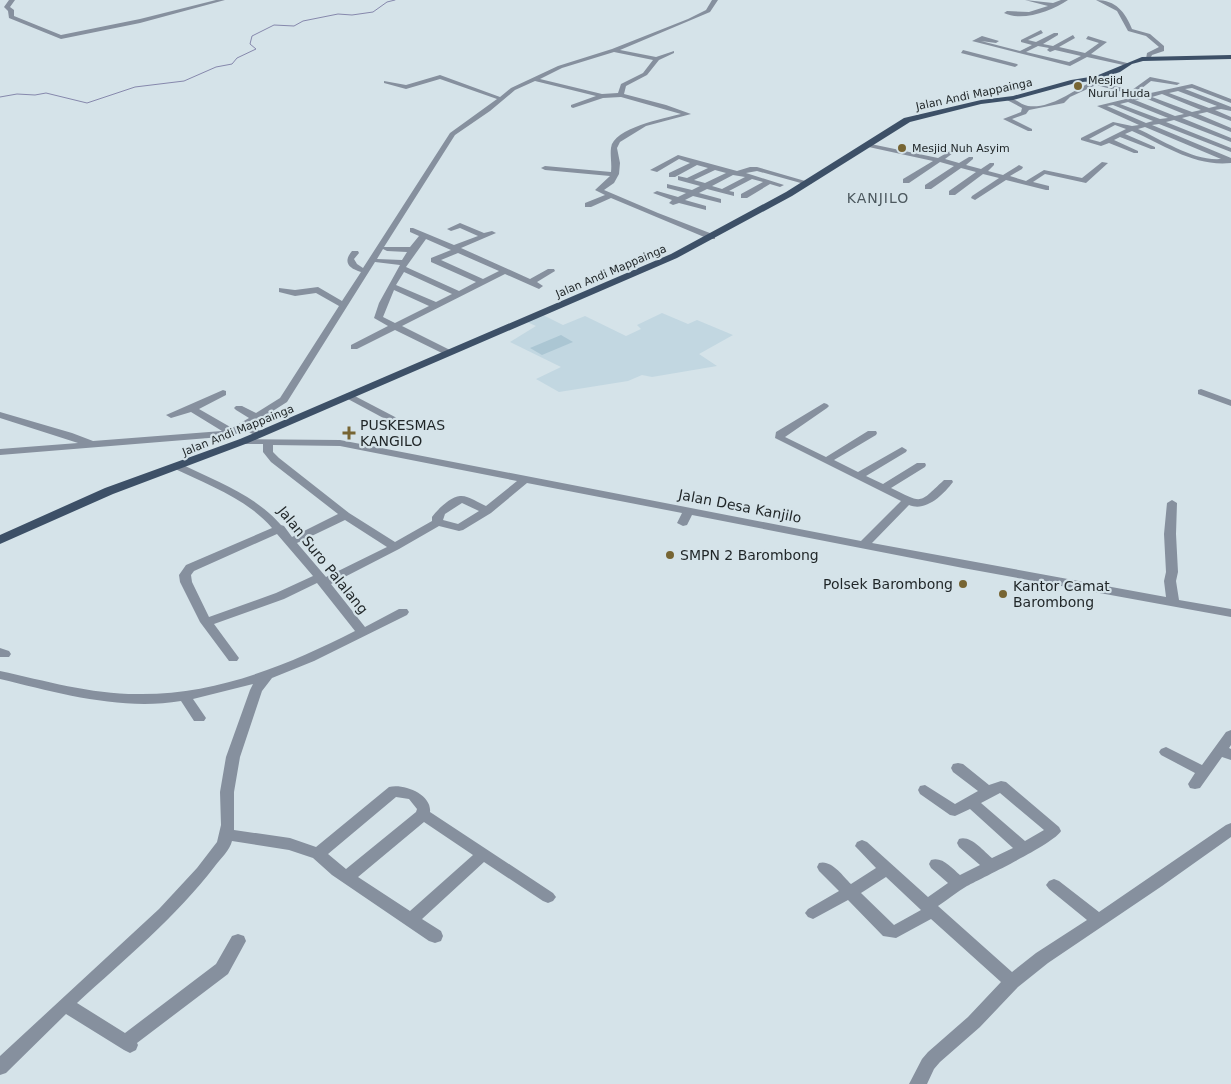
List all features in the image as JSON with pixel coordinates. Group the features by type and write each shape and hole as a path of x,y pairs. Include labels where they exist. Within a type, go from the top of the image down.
{"main road":[{"name":"Jalan Andi Mappainga","path":"0,540 109,491 244,441 674,256 808,183 907,120 981,102 1009,99 1115,73 1128,64 1148,58 1231,57"}],"street":[{"path":"12,0 7,7 11,11 11,17 60,37 142,21 222,0"},
{"path":"0,452 222,434 232,432 257,418 284,400 452,134 512,90 533,79 567,64 614,50 701,15 709,9 715,0"},
{"path":"1028,0 1054,5"},
{"path":"1007,13 1020,14 1054,5 1065,0"},
{"path":"1099,0 1120,9 1130,30 1149,36 1162,47 1162,50 1149,54 1148,58"},
{"path":"1041,32 1023,40 1128,64"},
{"path":"1011,58 1056,34"},
{"path":"996,41 982,38 975,42 1038,56 1051,62"},
{"path":"1070,64 1029,61 1073,39"},
{"path":"1062,68 1099,46 1086,41"},
{"path":"1051,62 1077,47 1092,50"},
{"path":"620,95 623,92 623,85 645,74 657,59 675,52 658,48"},
{"path":"614,50 657,59"},
{"path":"965,50 1000,55 1011,58 1017,63 992,59 965,50"},
{"path":"608,59 624,52"},
{"path":"975,64 1000,55"},
{"path":"1062,56 1078,59"},
{"path":"989,68 1004,62"},
{"path":"386,82 408,87 440,77 502,99"},
{"path":"1133,92 1151,78 1178,86 1229,107"},
{"path":"533,79 602,96"},
{"path":"1085,80 1146,96 1231,130"},
{"path":"1030,130 1006,119 1024,113 1024,110 1028,108 1060,103 1068,96 1094,83"},
{"path":"1144,83 1231,119"},
{"path":"1231,101 1192,86 1178,86 1146,96 1100,106 1231,161"},
{"path":"590,92 572,103 602,96 620,95 664,106 689,115 644,125 619,140 614,148 615,174 611,181 599,190 712,237"},
{"path":"1009,99 1028,108"},
{"path":"1130,100 1231,140"},
{"path":"1113,103 1231,150"},
{"path":"1229,107 1174,117 1144,125 1131,129 1100,144 1083,139 1113,123 1131,129 1168,147 1214,162 1231,161"},
{"path":"1168,147 1231,130"},
{"path":"1121,134 1153,148"},
{"path":"1110,140 1136,152"},
{"path":"866,145 938,160 1046,188"},
{"path":"906,181 950,153"},
{"path":"686,159 696,154"},
{"path":"654,170 678,157 741,171 756,169 808,183"},
{"path":"928,186 971,158"},
{"path":"672,175 700,163"},
{"path":"1027,183 1044,172 1083,181 1089,178 1104,163"},
{"path":"952,193 992,164"},
{"path":"716,165 684,180 727,193 750,177"},
{"path":"976,198 1019,167"},
{"path":"545,168 615,174"},
{"path":"735,170 750,177 780,185"},
{"path":"676,202 735,170"},
{"path":"744,196 770,182"},
{"path":"670,186 718,201"},
{"path":"657,193 676,202 703,208"},
{"path":"588,205 610,196"},
{"path":"469,220 448,228 474,240"},
{"path":"460,225 488,235 434,260 483,282"},
{"path":"413,230 539,286"},
{"path":"426,235 420,239 413,250 378,318 449,353"},
{"path":"386,248 413,250"},
{"path":"355,253 350,259 351,263 356,268 366,271"},
{"path":"379,261 405,266 459,294"},
{"path":"354,347 505,271"},
{"path":"530,282 551,271"},
{"path":"393,287 436,306"},
{"path":"282,290 294,293 318,290 333,300 345,304"},
{"path":"1201,392 1231,402"},
{"path":"170,415 193,408 223,393"},
{"path":"349,396 392,419"},
{"path":"824,406 780,434 780,438 907,501 922,504 948,482"},
{"path":"193,408 195,411 232,432"},
{"path":"238,408 257,418"},
{"path":"0,415 68,435 92,445"},
{"path":"244,425 260,434"},
{"path":"826,461 872,433"},
{"name":"Jalan Desa Kanjilo","path":"244,441 340,443 524,480 1231,613"},
{"path":"268,443 268,452 275,460 346,515 395,547"},
{"path":"858,476 902,450"},
{"path":"883,489 921,465"},
{"name":"Jalan Suro Palalang","path":"178,466 248,500 266,513 363,633"},
{"path":"206,622 322,580 395,547 438,522 458,528 488,511 524,480"},
{"path":"438,522 438,515 461,499 488,511"},
{"path":"864,544 907,501"},
{"path":"1172,503 1170,534 1172,572 1170,582 1172,602"},
{"path":"682,523 688,511"},
{"path":"291,542 323,528 346,515"},
{"path":"233,658 206,622 186,582 187,572 195,566 240,548 280,528"},
{"path":"0,675 56,688 125,698 162,699 185,696 210,692 267,675 363,633 403,612"},
{"path":"0,1067 65,1004 147,930 174,903 224,844 227,792 233,757 252,698 259,684 267,675"},
{"path":"185,696 199,718"},
{"path":"1194,784 1226,752 1231,735"},
{"path":"1166,752 1204,772"},
{"path":"958,768 988,792"},
{"path":"824,866 890,933 896,932 930,909 959,883 1053,832 1053,828 1002,787 988,792 954,811 925,790"},
{"path":"318,854 394,791 413,795 424,808 423,814 347,877"},
{"path":"970,802 1024,849"},
{"path":"423,814 548,897"},
{"path":"918,1084 928,1064 934,1057 974,1022 1012,982 1042,958 1212,845 1231,829"},
{"path":"226,834 290,844 318,854 347,877 435,936"},
{"path":"964,843 991,866"},
{"path":"862,846 1012,982"},
{"path":"411,920 483,854"},
{"path":"936,864 959,883"},
{"path":"813,913 887,869"},
{"path":"1054,885 1099,921"},
{"path":"65,1004 128,1044 222,969 238,941"}],"shaded area":[{"path":"662,313 688,324 697,320 733,335 699,354 717,366 652,377 642,375 628,381 559,392 536,379 561,367 510,342 536,326 527,322 543,315 563,325 585,316 626,336 641,329 637,325"},
{"path":"561,335 573,342 542,355 530,348"}],"waterway":[{"path":"0,97 17,94 35,95 46,93 87,103 135,87 184,81 216,67 232,64 237,58 256,49 250,44 252,36 274,25 294,26 303,21 338,14 352,15 373,12 387,2 395,0"}],"place":[{"name":"Mesjid Nurul Huda","path":"1078,86"},
{"name":"Mesjid Nuh Asyim","path":"902,148"},
{"name":"PUSKESMAS KANGILO","path":"349,433"},
{"name":"SMPN 2 Barombong","path":"670,555"},
{"name":"Polsek Barombong","path":"963,584"},
{"name":"Kantor Camat Barombong","path":"1003,594"}],"district":[{"name":"KANJILO","path":"878,198"}]}
